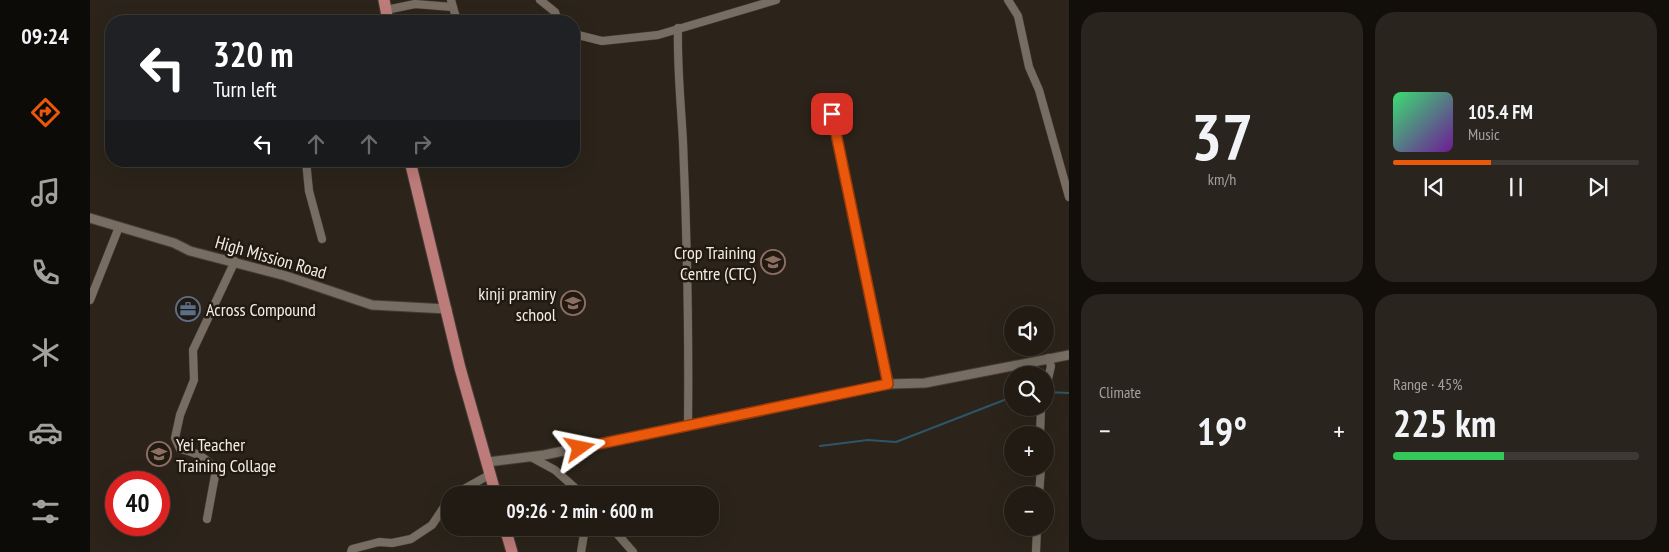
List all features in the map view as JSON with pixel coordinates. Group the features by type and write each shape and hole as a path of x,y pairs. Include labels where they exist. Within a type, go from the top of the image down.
{"main road":[{"path":"411,167 460,368 494,486"},
{"path":"507,536 512,552"}],"street":[{"path":"540,0 555,12 555,15"},
{"path":"580,36 602,41 658,35 776,0"},
{"path":"1008,0 1018,16 1029,67 1040,93 1069,197"},
{"path":"386,10 415,4 452,4"},
{"path":"678,28 677,72 682,140 689,360 688,426"},
{"path":"832,114 888,384"},
{"path":"307,167 310,190 322,239"},
{"name":"High Mission Road","path":"90,218 174,243 190,251 286,276 372,305 447,309"},
{"path":"90,300 119,227"},
{"path":"207,519 216,470 209,461 194,452 180,449 176,438 180,415 194,380 193,350 235,262"},
{"path":"466,486 489,468 531,457 888,384 925,382 1069,355"},
{"path":"1048,358 1051,366"},
{"path":"531,457 555,470 573,486"},
{"path":"351,552 352,549 378,542 392,543 411,539 432,525 441,512"},
{"path":"581,552 584,536"},
{"path":"619,536 633,552"},
{"path":"1036,552 1037,536"}],"waterway":[{"path":"1054,392 1069,393"},
{"path":"820,446 868,440 896,442 1004,400"}],"place":[{"name":"Crop Training Centre (CTC)","path":"773,262"},
{"name":"kinji pramiry school","path":"573,303"},
{"name":"Across Compound","path":"188,309"},
{"name":"Yei Teacher Training Collage","path":"159,454"}],"route":[{"path":"580,448 888,384 832,114"}]}
